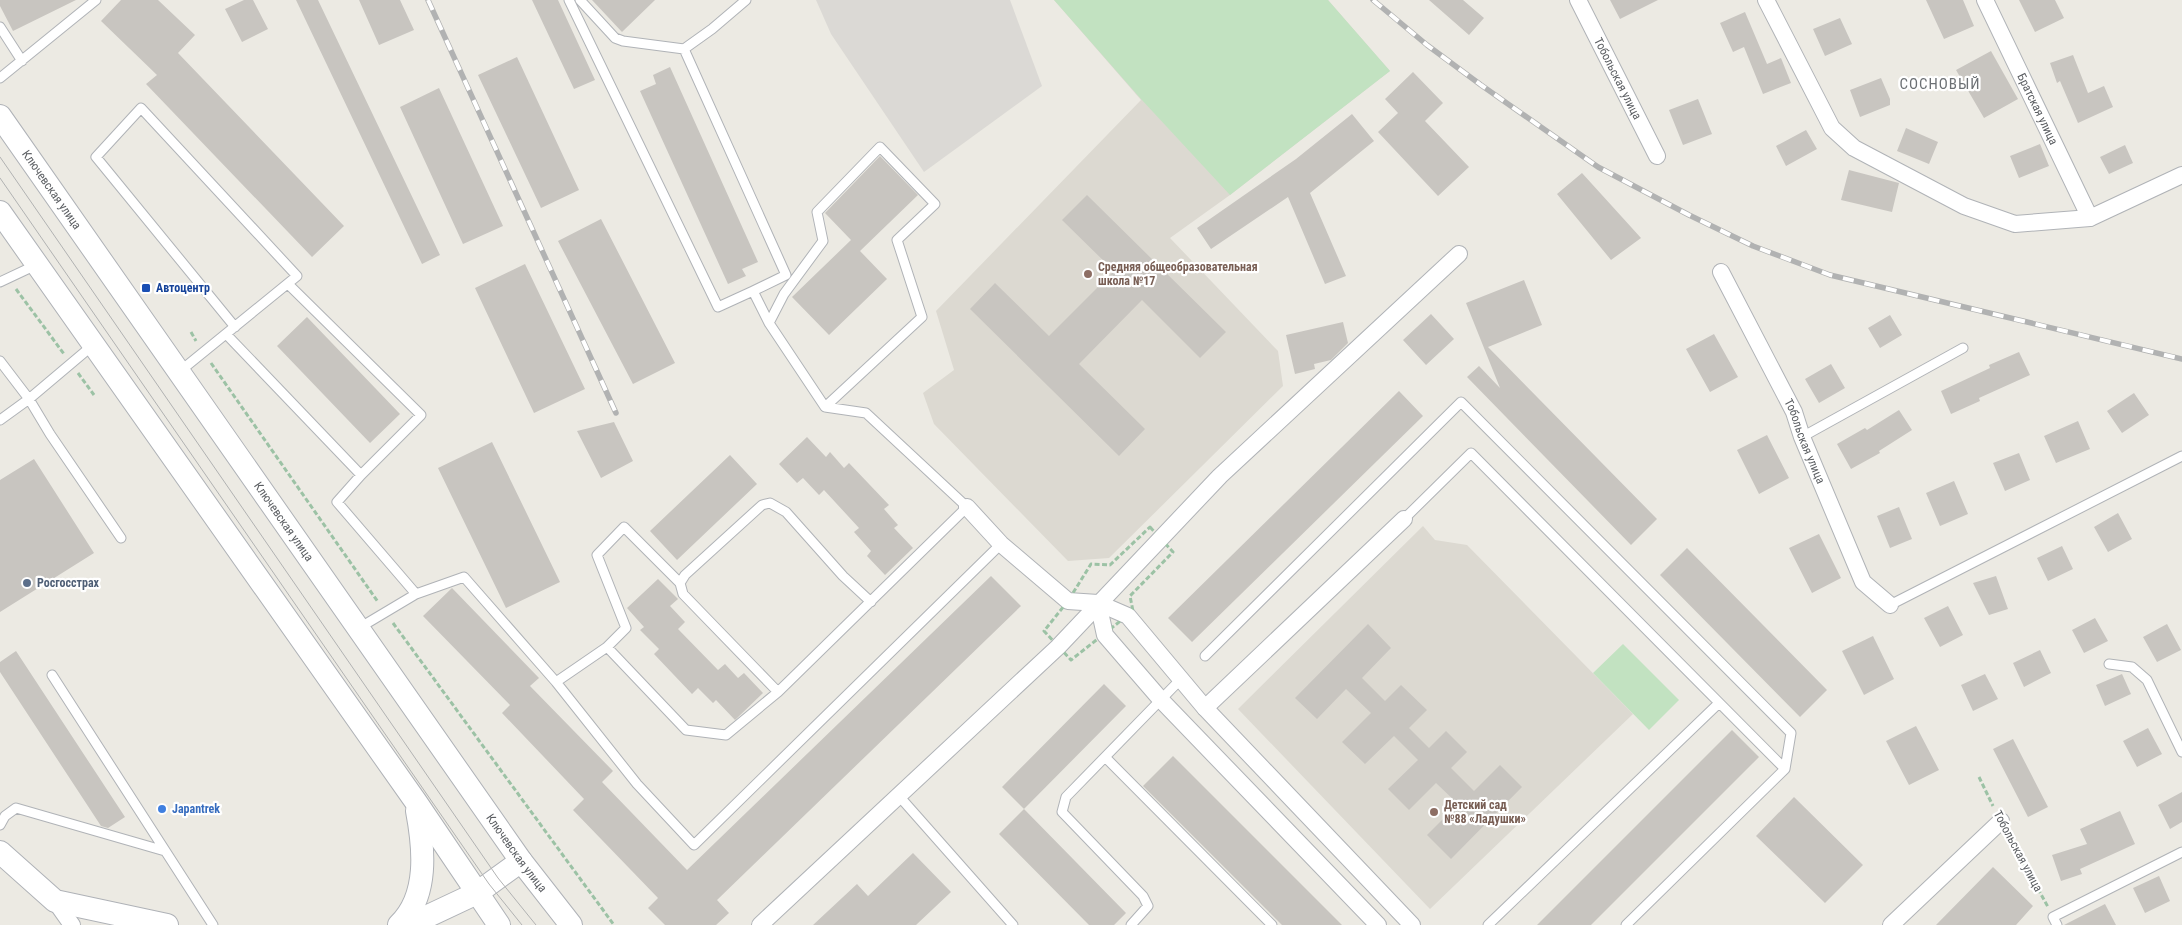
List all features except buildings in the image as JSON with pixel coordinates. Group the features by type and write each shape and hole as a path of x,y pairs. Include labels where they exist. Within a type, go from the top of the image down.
{"main road":[{"name":"Ключевская улица","path":"0,116 521,861 571,925"},
{"path":"0,212 416,802 499,925"},
{"path":"398,925 405,919 414,903 423,870 423,840 416,802"},
{"path":"0,852 55,901 167,925"},
{"path":"409,925 477,893 521,861"}],"street":[{"name":"Тобольская улица","path":"1578,0 1657,156"},
{"path":"1766,0 1832,128 1854,148 1964,206 2015,224 2090,218 2182,175"},
{"name":"Братская улица","path":"1985,0 2090,218"},
{"path":"764,924 1058,646 1220,476 1460,254"},
{"name":"Тобольская улица","path":"1721,272 1794,412 1802,438 1863,582 1890,605"},
{"path":"967,507 1001,544 1068,601 1098,603 1128,616 1205,708 1412,925"},
{"path":"1205,708 1404,519"},
{"path":"1098,603 1105,635 1162,700 1378,925"},
{"path":"1890,925 2000,821"},
{"path":"1296,840 1314,822"},
{"path":"55,901 72,925"}],"lane":[{"path":"569,0 718,307 786,275 684,49"},
{"path":"580,0 616,38 623,41 684,49 712,29 746,0"},
{"path":"0,78 94,1"},
{"path":"0,28 22,61"},
{"path":"179,372 235,327 288,284 297,276 141,108 96,157 235,327"},
{"path":"769,323 784,294 823,241 817,212 880,147 935,204 897,240 922,317 825,407"},
{"path":"4,280 37,265"},
{"path":"288,284 421,415 337,502 416,594"},
{"path":"607,647 686,730 726,735 778,692 967,507 866,413 825,407 769,323 753,291"},
{"path":"226,334 362,475"},
{"path":"0,420 29,399 93,345"},
{"path":"1802,438 1963,348"},
{"path":"0,361 29,399 50,434 121,538"},
{"path":"1205,656 1461,402 1791,734 1785,768 1626,925"},
{"path":"1404,519 1471,453 1785,768"},
{"path":"1890,605 2182,456"},
{"path":"680,583 685,575 762,505 770,503 786,512 843,576 871,602"},
{"path":"556,682 607,647 626,628 597,555 624,526 680,583 683,594 778,692"},
{"path":"358,629 416,594 464,577 556,682 637,784 694,845 1001,544"},
{"path":"2109,664 2132,667 2147,680 2182,752"},
{"path":"52,675 213,925"},
{"path":"1131,925 1148,906 1143,896 1062,812 1066,797 1182,679"},
{"path":"1488,925 1719,703"},
{"path":"1105,757 1272,925"},
{"path":"899,796 1013,925"},
{"path":"0,825 5,816 16,808 165,851"},
{"path":"2055,921 2182,852"}],"path":[{"path":"4,280 94,395"},
{"path":"191,332 385,612 614,925"},
{"name":"Тобольская улица","path":"1979,776 2000,821 2055,921"}],"shaded area":[{"path":"816,0 1010,0 1042,86 924,172 831,34"},
{"name":"Средняя общеобразовательная школа №17","path":"1054,0 1328,0 1390,71 1230,195 1170,238 1278,351 1283,386 1109,558 1068,561 934,424 923,393 954,370 936,311 1141,100"},
{"name":"Детский сад №88 «Ладушки»","path":"1423,526 1435,540 1467,545 1633,714 1430,909 1238,709"}],"green space":[{"path":"1054,0 1328,0 1390,71 1230,195 1141,99"},
{"path":"1623,644 1679,700 1649,730 1593,673"}],"tram line":[{"path":"0,157 498,878 536,925"},
{"path":"0,178 489,884 522,925"}],"railway":[{"path":"428,0 616,413"},
{"path":"1373,0 1427,45 1598,167 1753,246 1830,275 2182,359"}],"place":[{"name":"Средняя общеобразовательная школа №17","path":"1088,274"},
{"name":"Автоцентр","path":"146,288"},
{"name":"Росгосстрах","path":"27,583"},
{"name":"Japantrek","path":"162,809"},
{"name":"Детский сад №88 «Ладушки»","path":"1434,812"}],"district":[{"name":"СОСНОВЫЙ","path":"1940,84"}]}
